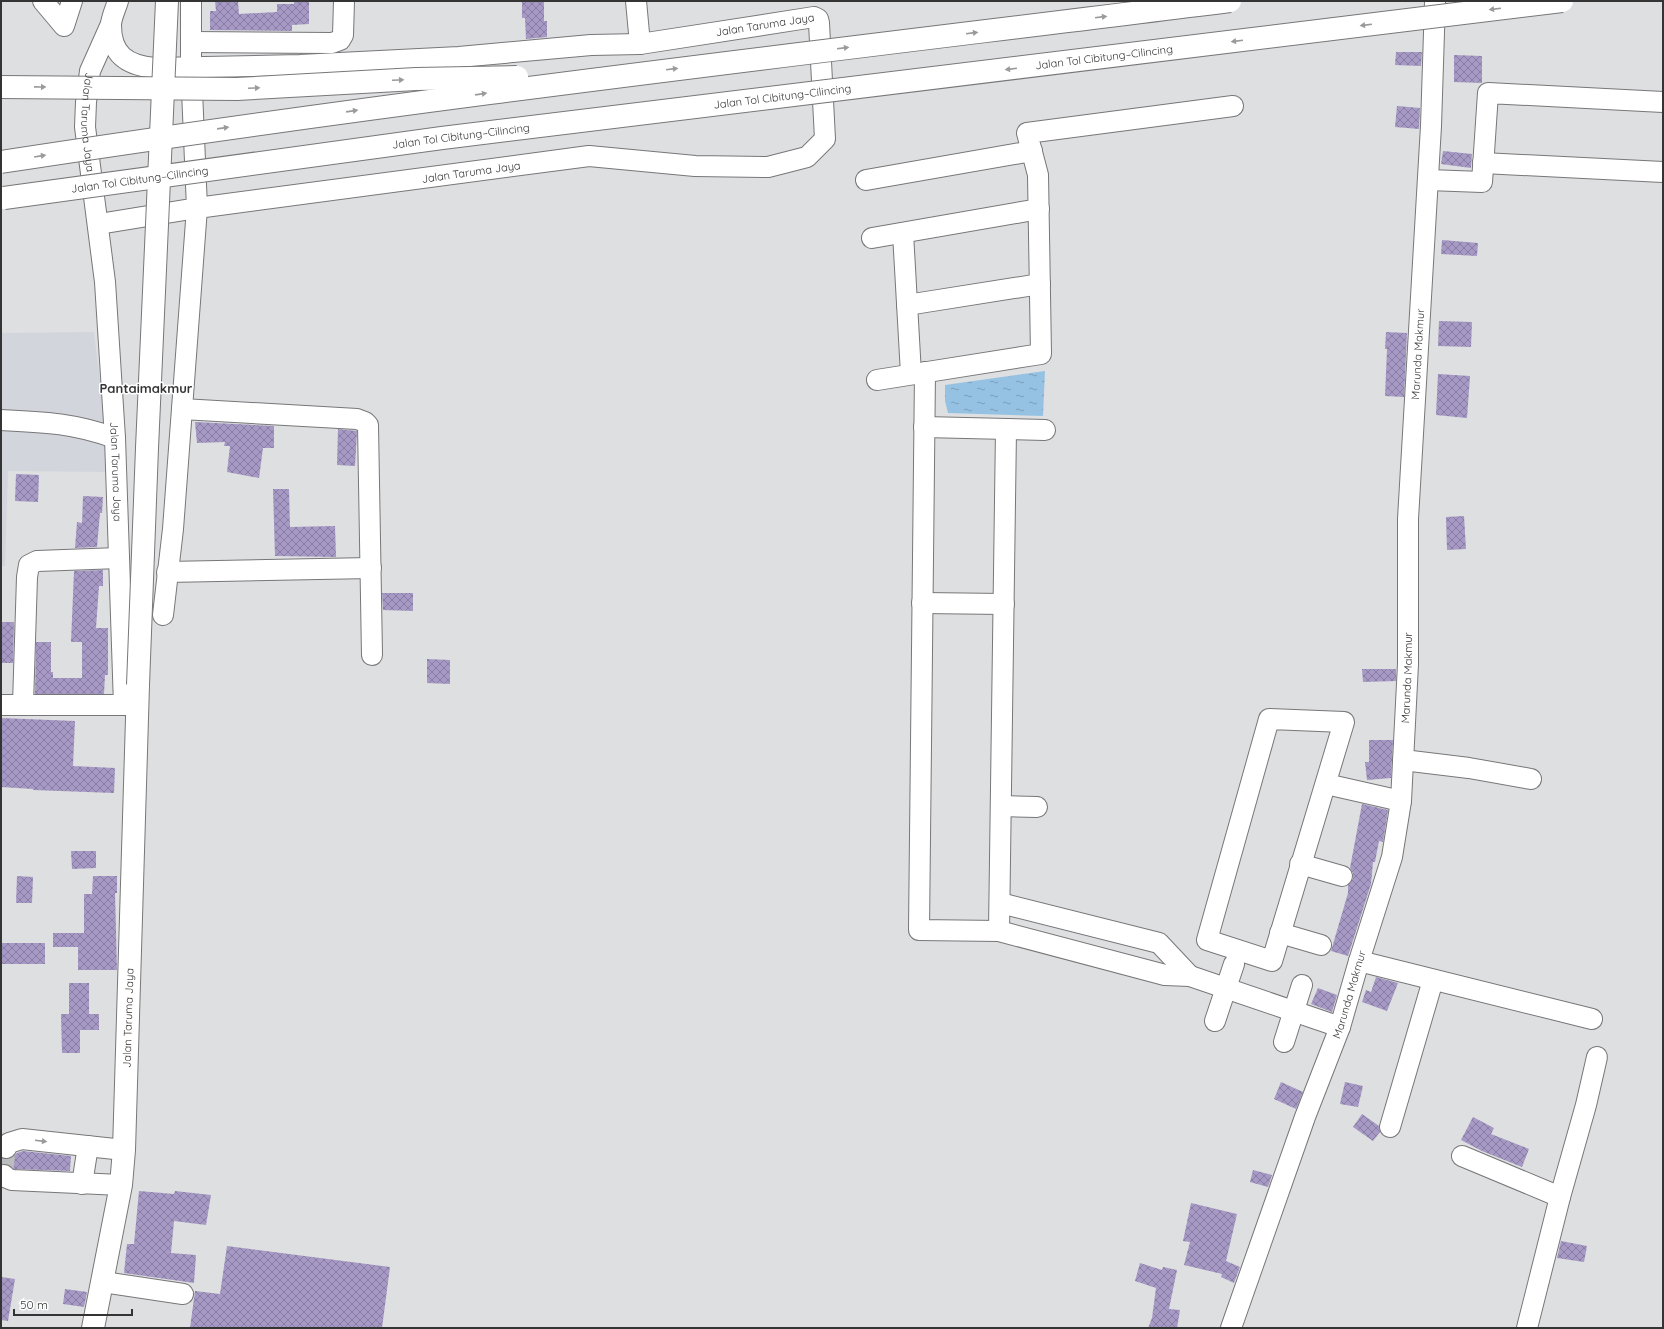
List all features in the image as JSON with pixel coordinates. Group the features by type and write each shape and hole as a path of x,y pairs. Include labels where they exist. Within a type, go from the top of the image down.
{"main road":[{"name":"Jalan Taruma Jaya","path":"93,1328 120,1191 124,1150 133,698 147,448 167,1"},
{"path":"1,162 201,131 633,74 1230,1"},
{"name":"Jalan Tol Cibitung–Cilincing","path":"4,198 442,138 1562,1"},
{"path":"1,87 237,89 416,79 633,74"}],"street":[{"path":"43,1 64,26"},
{"path":"64,1 64,26"},
{"path":"64,26 72,1"},
{"name":"Jalan Taruma Jaya","path":"118,1 111,24 90,71 86,102 86,126 105,282 115,438 119,558 133,698"},
{"path":"163,615 173,529 198,208 191,67 191,1"},
{"path":"191,42 332,43 340,40 343,35 344,1"},
{"path":"636,1 640,44"},
{"name":"Marunda Makmur","path":"1231,1328 1305,1116 1340,1027 1392,857 1401,801 1408,664 1408,519 1428,180 1435,1"},
{"name":"Jalan Taruma Jaya","path":"99,224 198,208 589,156 695,166 768,167 807,157 825,139 819,23 818,19 814,17 640,44 591,45 459,57 300,66 139,66 126,61 118,53 113,42 111,24"},
{"path":"1428,180 1482,182 1488,93 1663,102"},
{"path":"877,380 1041,354 1038,175 1027,133 1233,106"},
{"path":"866,180 1032,151"},
{"path":"1483,163 1663,172"},
{"path":"872,238 1039,209"},
{"path":"903,233 907,306 918,373 924,427 919,930 999,930 1164,975 1190,976 1340,1027"},
{"path":"907,306 1040,284"},
{"path":"182,409 357,419 368,425 372,655"},
{"path":"1,420 55,423 80,427 115,438"},
{"path":"924,427 1045,430"},
{"path":"999,930 1006,429"},
{"path":"23,704 27,577 29,565 37,561 119,558"},
{"path":"167,572 371,568"},
{"path":"922,603 1004,604"},
{"path":"1,705 133,698"},
{"path":"1269,719 1344,722 1326,784 1300,864 1272,962 1207,940 1269,719"},
{"path":"1403,760 1469,768 1531,779"},
{"path":"1326,784 1401,801"},
{"path":"1001,806 1037,807"},
{"path":"1300,864 1342,876"},
{"path":"1000,903 1159,943 1190,976"},
{"path":"1280,933 1321,945"},
{"path":"1359,961 1592,1019"},
{"path":"1215,1021 1234,964"},
{"path":"1390,1127 1433,980"},
{"path":"1284,1042 1302,985"},
{"path":"1527,1328 1560,1197 1586,1105 1597,1057"},
{"path":"6,1148 9,1143 22,1138 124,1150"},
{"path":"82,1184 88,1146"},
{"path":"1462,1156 1560,1197"},
{"path":"3,1183 7,1178 12,1180 82,1184 120,1191"},
{"path":"3,1183 120,1191"},
{"path":"103,1282 183,1294"}],"shaded area":[{"path":"94,332 111,472 8,471 5,566 1,566 1,333"}],"water":[{"path":"1045,371 1043,416 948,413 945,401 945,385"}],"building":[{"path":"215,1 238,1 239,14 277,12 277,4 294,4 294,1 309,1 309,24 292,25 292,31 210,30 210,11 216,11"},
{"path":"522,2 544,2 544,21 547,21 547,37 526,39 525,18 522,18"},
{"path":"1396,52 1422,52 1421,66 1395,65"},
{"path":"1454,55 1482,56 1482,83 1454,82"},
{"path":"1397,106 1420,108 1419,129 1395,127"},
{"path":"1443,151 1472,154 1471,168 1441,164"},
{"path":"1442,240 1478,243 1477,256 1441,254"},
{"path":"1439,321 1472,322 1471,347 1438,346"},
{"path":"1386,332 1407,333 1404,397 1385,396 1387,349 1385,349"},
{"path":"1438,374 1470,376 1467,418 1436,415"},
{"path":"195,422 274,426 274,448 263,448 259,478 227,472 230,446 224,446 225,442 197,443"},
{"path":"338,429 357,431 355,466 337,465"},
{"path":"16,474 39,475 38,502 15,501"},
{"path":"273,489 289,489 290,527 335,526 336,557 275,556"},
{"path":"83,496 103,497 97,547 75,548 77,522 82,523"},
{"path":"1464,516 1466,549 1447,550 1446,517"},
{"path":"103,570 103,586 99,586 96,628 108,628 108,675 105,675 104,694 35,694 36,642 51,642 51,672 53,672 53,678 82,678 82,642 71,642 74,571"},
{"path":"382,593 413,593 413,611 383,610"},
{"path":"1,622 14,622 13,663 1,663"},
{"path":"427,659 450,660 450,684 427,683"},
{"path":"1362,669 1396,669 1396,681 1363,682"},
{"path":"1,718 75,721 73,766 115,768 114,793 33,790 1,787"},
{"path":"1369,740 1393,740 1391,778 1367,780 1365,762 1369,762"},
{"path":"1362,804 1388,810 1383,842 1379,841 1375,862 1373,862 1371,884 1348,956 1331,951 1348,893 1348,885 1353,879 1353,873 1350,868"},
{"path":"71,851 96,851 96,868 72,869"},
{"path":"17,876 33,877 32,903 16,903"},
{"path":"93,876 117,876 117,893 115,893 117,970 78,970 78,947 53,947 53,933 84,933 84,894 92,894"},
{"path":"1,943 45,943 45,964 1,964"},
{"path":"1376,977 1398,983 1387,1011 1362,1002 1366,990 1371,992"},
{"path":"69,983 89,983 89,1014 99,1014 99,1030 80,1030 80,1053 62,1053 61,1014 69,1014"},
{"path":"1318,988 1337,995 1332,1012 1311,1004"},
{"path":"1281,1082 1303,1092 1296,1109 1274,1099"},
{"path":"1345,1082 1363,1086 1358,1107 1340,1104"},
{"path":"1362,1114 1379,1126 1380,1132 1373,1141 1353,1127"},
{"path":"1473,1117 1494,1128 1491,1134 1529,1149 1522,1167 1482,1151 1461,1140"},
{"path":"23,1151 71,1156 70,1171 14,1169 7,1164 1,1164 2,1158 11,1158 17,1153"},
{"path":"1253,1170 1272,1175 1268,1187 1250,1182"},
{"path":"139,1191 174,1194 175,1191 211,1195 206,1225 174,1221 171,1253 196,1255 194,1283 124,1273 127,1244 134,1244"},
{"path":"1191,1203 1237,1214 1226,1261 1240,1267 1234,1283 1221,1277 1222,1274 1184,1265 1190,1242 1183,1241"},
{"path":"1561,1241 1587,1246 1584,1262 1557,1258"},
{"path":"227,1246 390,1267 382,1328 190,1328 195,1291 220,1294"},
{"path":"1140,1263 1162,1270 1163,1267 1177,1270 1169,1309 1180,1310 1177,1328 1148,1328 1152,1318 1156,1288 1135,1281"},
{"path":"1,1277 15,1279 8,1321 1,1320"},
{"path":"65,1289 87,1292 84,1307 63,1304"}],"tunnel":[{"path":"4,1175 3,1172 6,1148"}],"district":[{"name":"Pantaimakmur","path":"146,388"}]}
